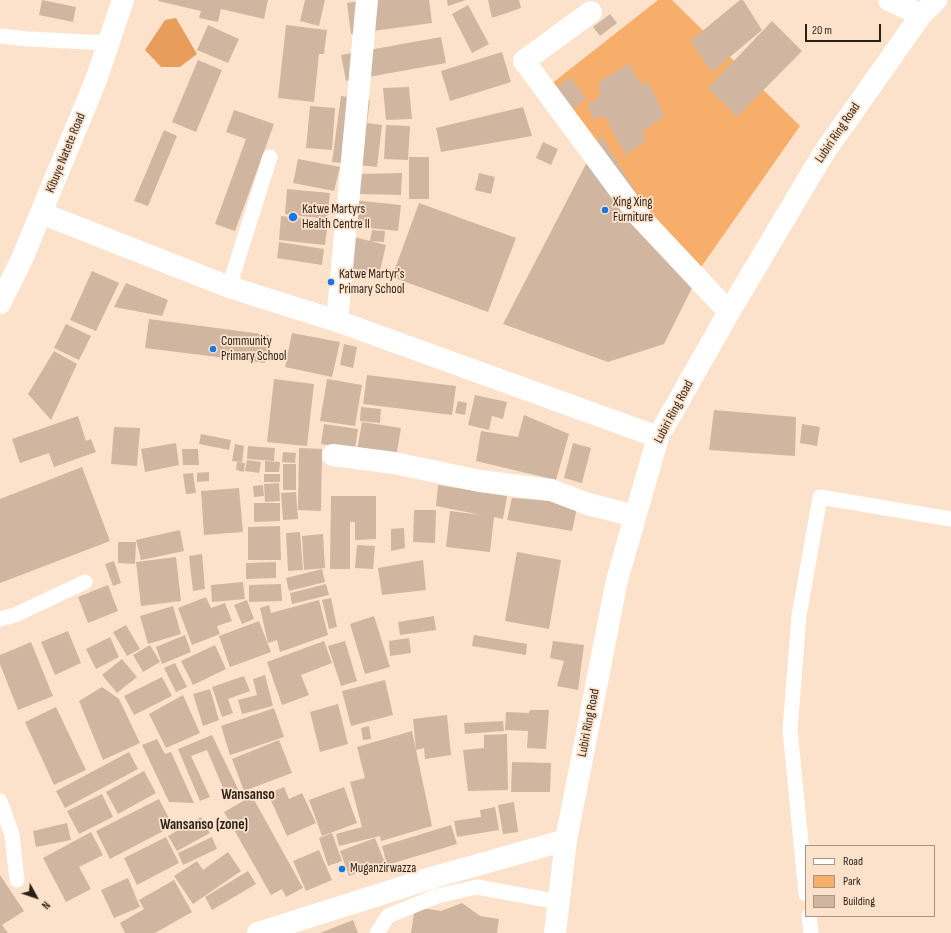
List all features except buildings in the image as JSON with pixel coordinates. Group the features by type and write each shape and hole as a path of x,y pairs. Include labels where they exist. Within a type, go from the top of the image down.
{"street":[{"name":"Kibuye Natete Road","path":"0,303 22,259 96,80 123,0"},
{"path":"337,321 367,0"},
{"path":"889,0 928,7"},
{"name":"Lubiri Ring Road","path":"555,933 566,840 617,580 658,437 729,312 823,154 928,7"},
{"path":"591,12 524,61 638,215 729,312"},
{"path":"41,213 229,287 337,321 658,437"},
{"path":"333,455 394,463 480,482 551,490 588,504 635,516"},
{"path":"258,933 438,876 566,840"}],"lane":[{"path":"0,36 109,43"},
{"path":"229,287 270,157"},
{"path":"805,884 790,730 799,616 820,497 951,519"},
{"path":"0,619 15,615 86,582"},
{"path":"0,801 12,835 17,880"},
{"path":"377,933 388,916 438,896 477,887 559,902"},
{"path":"809,917 811,933"}],"green space":[{"path":"658,0 672,0 800,126 692,280 546,88"}],"shaded area":[{"path":"176,18 197,54 180,67 161,67 145,50 165,20"}],"place":[{"name":"Xing Xing Furniture","path":"605,210"},
{"name":"Katwe Martyrs Health Centre II","path":"293,217"},
{"name":"Katwe Martyr's Primary School","path":"331,282"},
{"name":"Community Primary School","path":"213,349"},
{"name":"Muganzirwazza","path":"342,869"}],"district":[{"name":"Wansanso","path":"248,795"},
{"name":"Wansanso (zone)","path":"204,825"}]}
